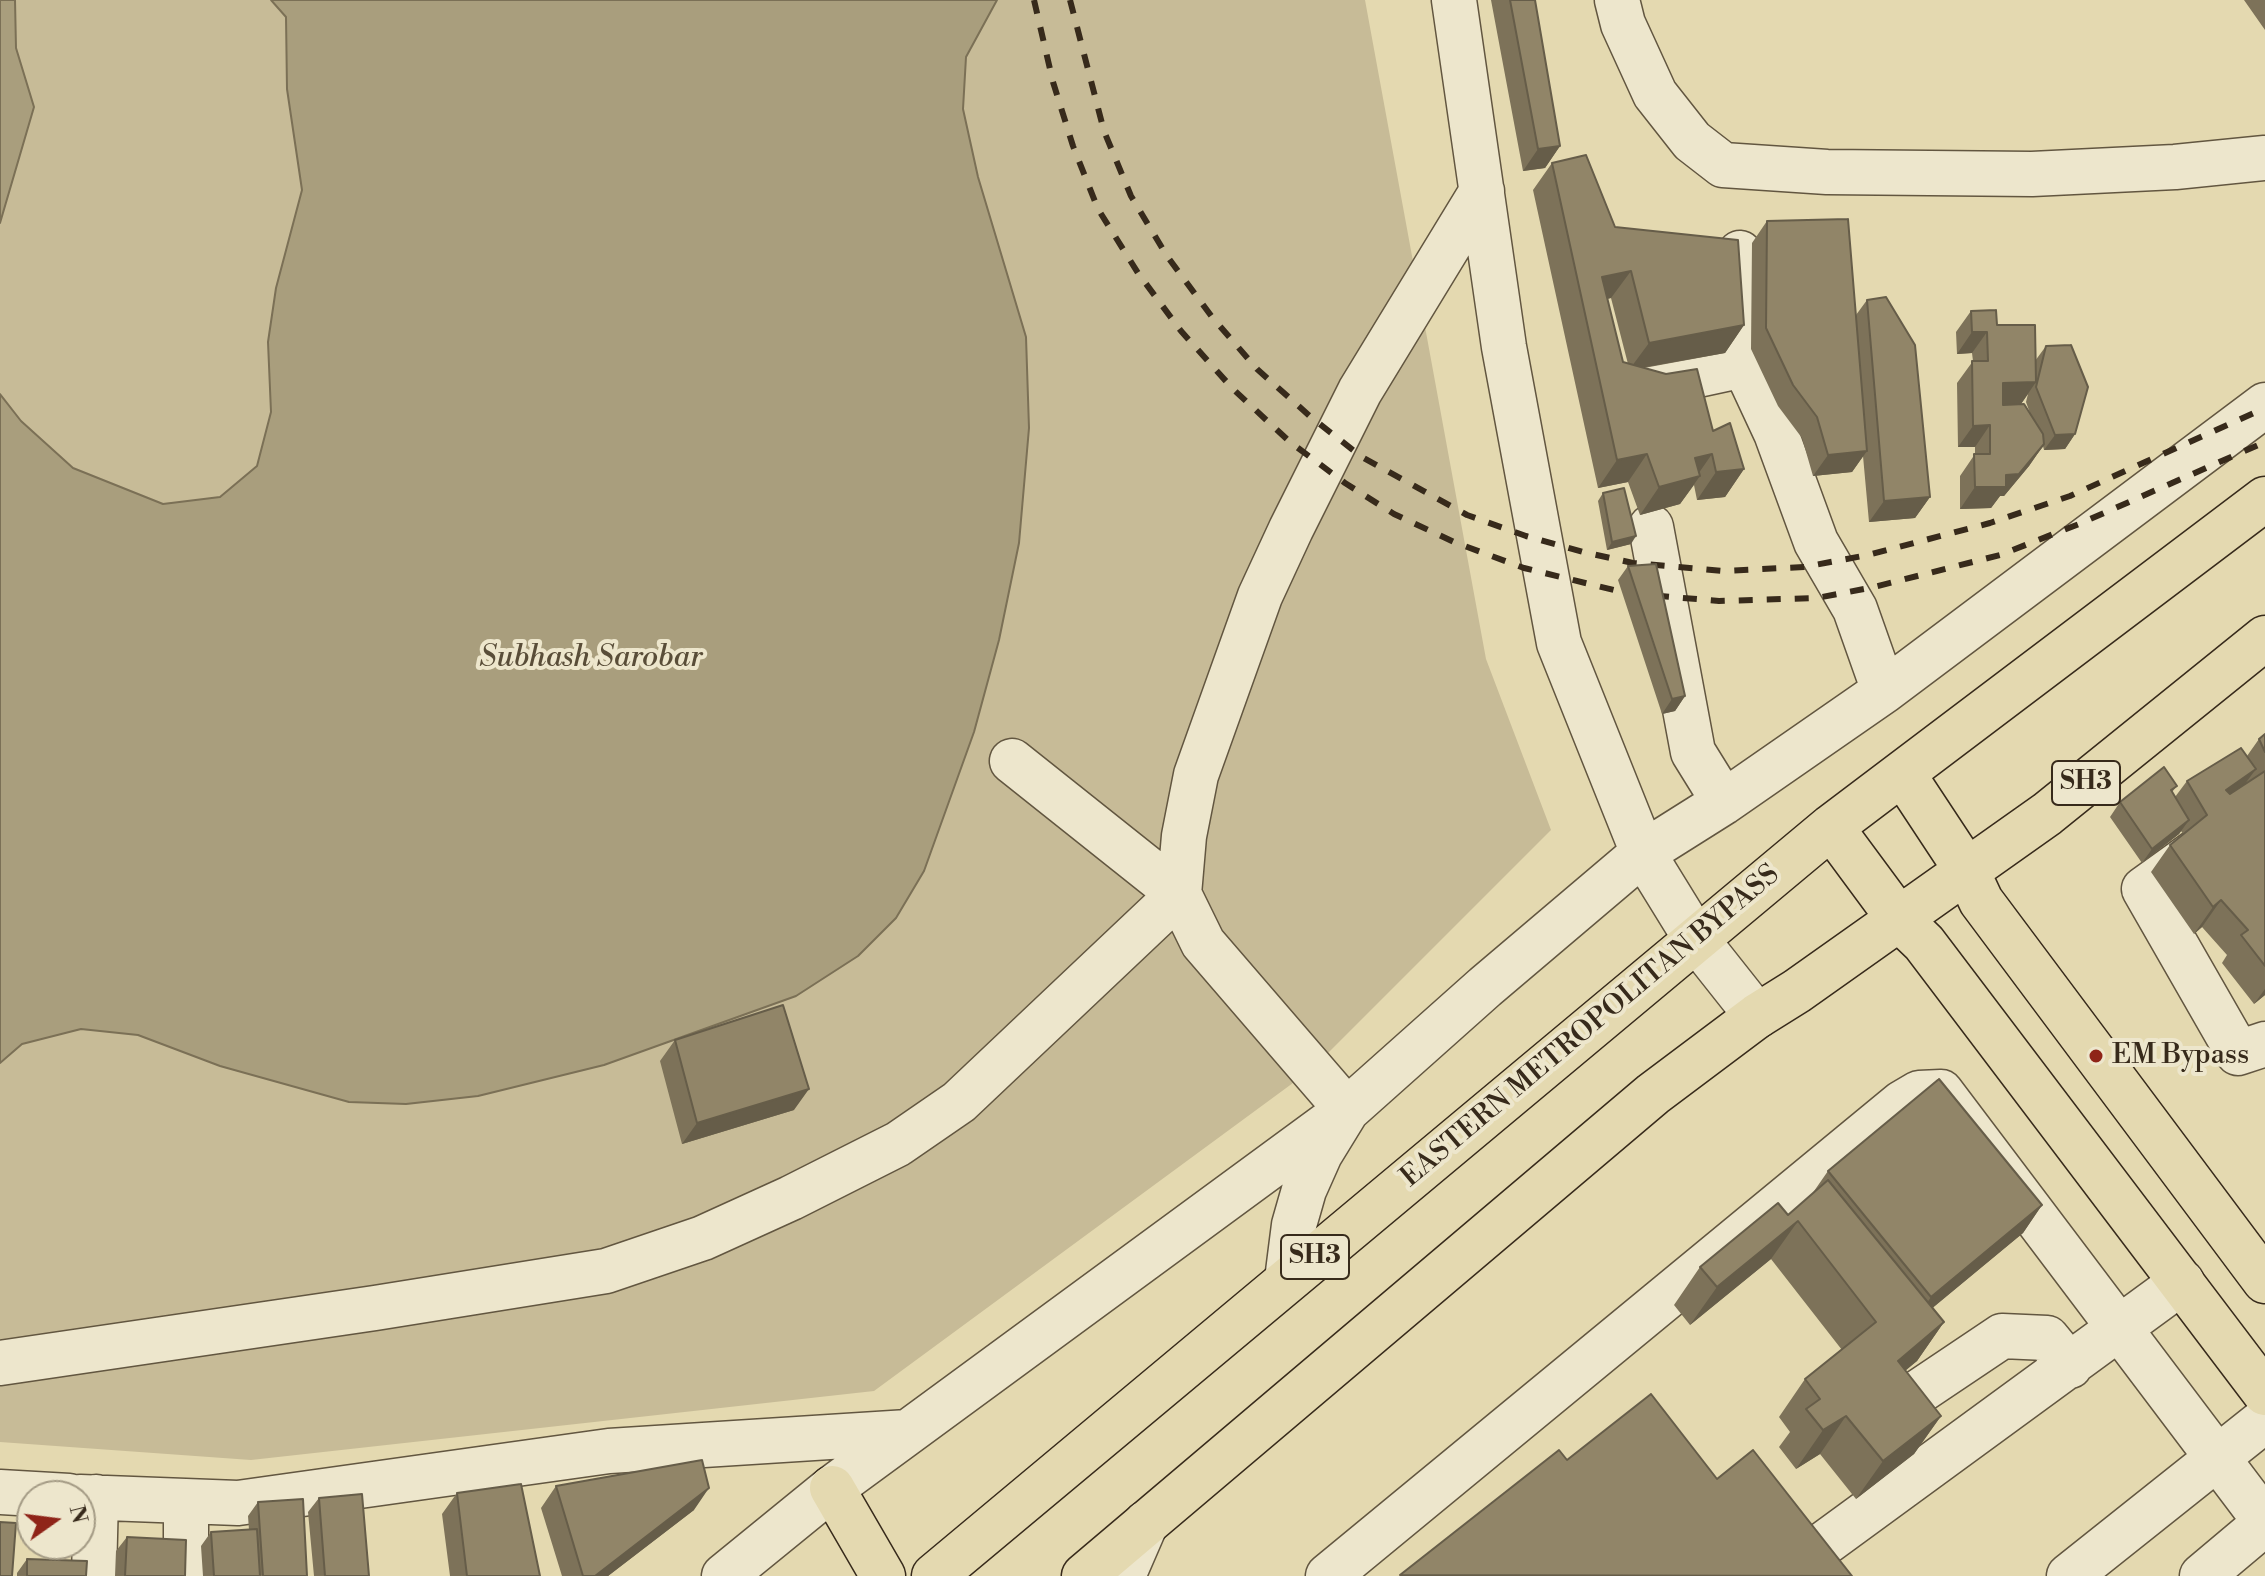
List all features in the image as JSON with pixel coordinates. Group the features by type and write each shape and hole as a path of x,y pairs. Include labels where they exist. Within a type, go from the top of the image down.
{"main road":[{"name":"EASTERN METROPOLITAN BYPASS","path":"934,1576 1831,827 2265,499"},
{"name":"SH3","path":"1084,1576 1653,1094 1757,1016 2047,814 2265,638"},
{"path":"1903,774 1967,871 1981,901 2265,1281"},
{"path":"1831,827 1899,919 1924,943 2265,1393"},
{"path":"832,1488 883,1576"}],"street":[{"path":"1454,0 1504,347 1559,643 1643,853 1696,939 1757,1016"},
{"path":"1617,0 1623,24 1655,94 1692,141 1723,165 1827,172 2032,174 2175,167 2265,158"},
{"path":"0,1363 606,1271 703,1238 898,1144 959,1102 1179,894 1184,836 1196,775 1260,596 1360,391 1482,191"},
{"path":"1740,253 1735,345 1776,433 1816,542 1855,609 1884,691"},
{"path":"1608,355 1616,379 1656,384 1744,365"},
{"path":"724,1576 832,1488 1347,1110 1485,987 1643,853 1724,802 1884,691 2265,405"},
{"path":"1651,527 1693,752 1724,802"},
{"path":"1012,761 1179,894 1203,943 1347,1110"},
{"path":"2265,802 2144,889 2238,1053 2265,1044"},
{"path":"1328,1576 1878,1123 1919,1093 1941,1092 2265,1522 2202,1576"},
{"path":"1287,1280 1294,1225 1304,1190 1320,1154 1347,1110"},
{"path":"1803,1576 1795,1565 2182,1282"},
{"path":"1914,1395 2002,1336 2047,1338 2070,1366"},
{"path":"2069,1576 2265,1420"},
{"path":"96,1498 238,1503 609,1451 908,1432"},
{"path":"186,1501 186,1576"},
{"path":"1123,1576 1146,1523"}],"shaded area":[{"path":"0,0 1365,0 1486,659 1551,830 1312,1069 874,1391 251,1460 0,1442"}],"water":[{"path":"0,0 15,0 16,48 34,107 0,223"},
{"name":"Subhash Sarobar","path":"271,0 997,0 966,57 963,109 978,177 1026,337 1029,428 1019,543 999,640 974,732 924,871 896,918 858,956 796,996 604,1065 478,1096 406,1104 349,1102 220,1066 138,1035 81,1029 22,1044 0,1063 0,394 21,421 73,468 163,504 220,497 257,466 271,412 268,342 276,288 302,190 287,89 286,17"}],"building":[{"path":"1510,0 1535,0 1560,146 1538,149"},
{"path":"1586,155 1615,227 1738,240 1744,325 1649,343 1631,271 1602,277 1623,362 1666,374 1697,369 1713,431 1730,423 1744,469 1716,472 1712,454 1695,458 1700,476 1659,487 1647,454 1617,460 1552,163"},
{"path":"1848,219 1867,451 1828,455 1817,417 1793,385 1766,328 1767,221"},
{"path":"1886,297 1915,345 1930,497 1884,501 1867,300"},
{"path":"1996,310 1997,325 2035,325 2036,382 2003,383 2003,405 2024,404 2043,434 2044,444 2019,474 2006,475 2006,487 1975,487 1974,454 1990,454 1990,425 1973,426 1972,361 1988,361 1987,332 1972,332 1971,311"},
{"path":"2071,345 2088,387 2075,434 2055,435 2036,387 2046,346"},
{"path":"1624,488 1636,536 1612,542 1603,493"},
{"path":"1656,564 1685,696 1672,699 1628,566"},
{"path":"2265,734 2265,752 2259,739"},
{"path":"2241,748 2256,769 2226,790 2230,794 2265,771 2265,966 2241,935 2248,930 2221,900 2213,907 2170,845 2207,815 2187,781"},
{"path":"2164,767 2177,786 2171,790 2189,820 2152,849 2120,802"},
{"path":"783,1005 809,1089 697,1123 675,1040"},
{"path":"1939,1079 2042,1205 1931,1297 1828,1171"},
{"path":"1828,1180 1944,1322 1898,1361 1941,1416 1883,1461 1846,1416 1823,1430 1806,1409 1820,1399 1805,1379 1876,1322 1798,1221 1717,1287 1700,1267 1778,1203 1788,1215"},
{"path":"1651,1394 1717,1479 1753,1450 1852,1576 1400,1575 1559,1450 1567,1460"},
{"path":"702,1460 709,1488 595,1576 583,1576 556,1486"},
{"path":"521,1484 540,1576 467,1576 457,1493"},
{"path":"362,1494 369,1576 325,1576 319,1498"},
{"path":"303,1499 307,1576 263,1576 258,1502"},
{"path":"0,1522 16,1523 12,1576 0,1576"},
{"path":"257,1529 260,1576 214,1576 211,1532"},
{"path":"127,1537 186,1540 185,1576 125,1576"},
{"path":"27,1560 87,1561 86,1576 27,1576"}],"railway":[{"path":"1034,0 1053,82 1073,146 1098,209 1138,273 1181,331 1233,389 1290,442 1345,483 1394,514 1454,542 1524,568 1626,593 1719,601 1817,598 2000,555 2079,524 2265,442"},
{"path":"1070,0 1104,131 1131,196 1167,256 1212,317 1257,369 1362,457 1467,515 1526,536 1633,563 1722,571 1804,567 1868,555 1990,523 2070,496 2265,408"}],"place":[{"name":"EM Bypass","path":"2096,1056"}]}
